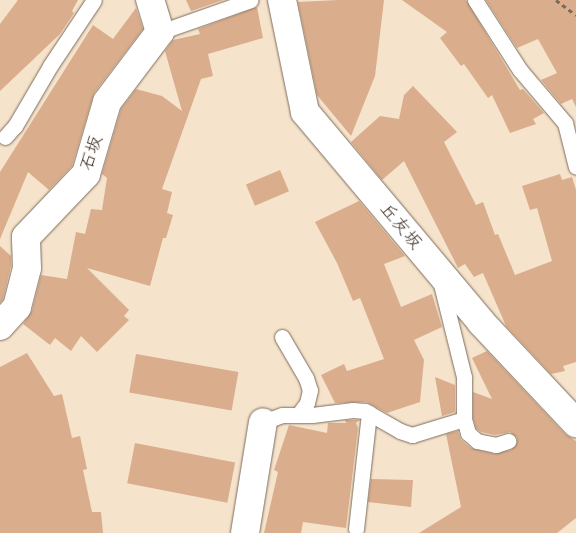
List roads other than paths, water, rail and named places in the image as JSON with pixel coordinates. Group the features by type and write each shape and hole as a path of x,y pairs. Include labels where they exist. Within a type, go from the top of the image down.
{"street":[{"path":"150,0 160,32"},
{"name":"丘友坂","path":"282,0 305,112 481,322 573,414"},
{"name":"石坂","path":"0,326 16,307 26,268 26,237 86,174 107,102 160,32"},
{"path":"245,533 263,422"}],"lane":[{"path":"5,138 15,126 50,66 94,0"},
{"path":"160,32 251,0"},
{"path":"475,0 520,70 564,123 576,167"},
{"path":"438,271 464,377 464,419 468,433 476,441 496,445 508,441"},
{"path":"282,337 306,378 310,390 307,403 298,415"},
{"path":"263,422 282,415 352,410 369,414 400,431 412,435 464,419"},
{"path":"356,529 369,414"}]}
